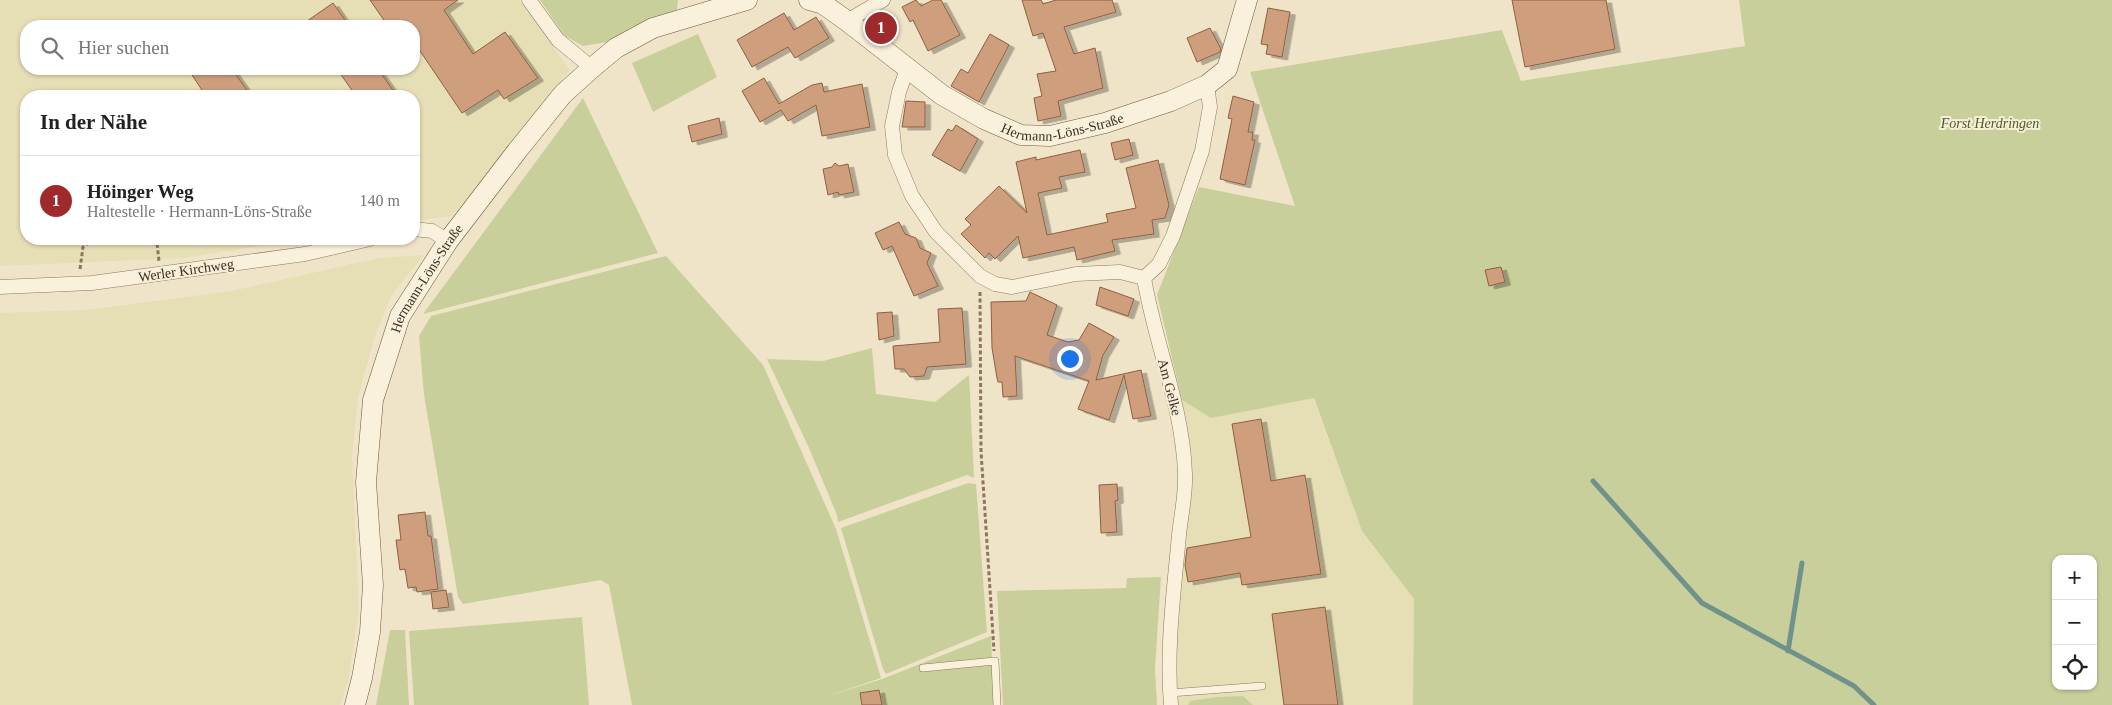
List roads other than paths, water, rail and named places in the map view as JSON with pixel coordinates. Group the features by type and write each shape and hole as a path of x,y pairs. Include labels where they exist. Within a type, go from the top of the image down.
{"street":[{"path":"530,0 558,40 592,68"},
{"name":"Hermann-Löns-Straße","path":"355,705 364,668 372,604 373,586 366,482 373,400 400,316 448,241 517,151 558,102 592,68 616,48 653,28 747,0"},
{"name":"Hermann-Löns-Straße","path":"810,0 823,4 942,95 984,119 1020,135 1050,136 1105,123 1171,101 1208,86 1227,69 1247,0"},
{"path":"847,21 866,8 883,0"},
{"path":"907,69 898,92 892,126 895,155 912,196 936,232 980,276 995,284 1012,287 1076,274 1120,272 1144,278 1159,264 1173,236 1202,151 1210,108 1208,86"},
{"path":"420,230 432,231 448,241"},
{"name":"Werler Kirchweg","path":"0,287 80,283 162,274 305,254 344,245"},
{"name":"Am Gelke","path":"1144,278 1150,312 1182,432 1185,467 1172,610 1170,699"}],"lane":[{"path":"923,668 995,661 997,705"},
{"path":"1170,699 1262,686"}],"waterway":[{"path":"1593,481 1702,603 1854,686 1874,705"},
{"path":"1788,651 1802,563"}],"place":[{"name":"Höinger Weg","path":"881,28"}],"park label":[{"name":"Forst Herdringen","path":"1990,123"}]}
